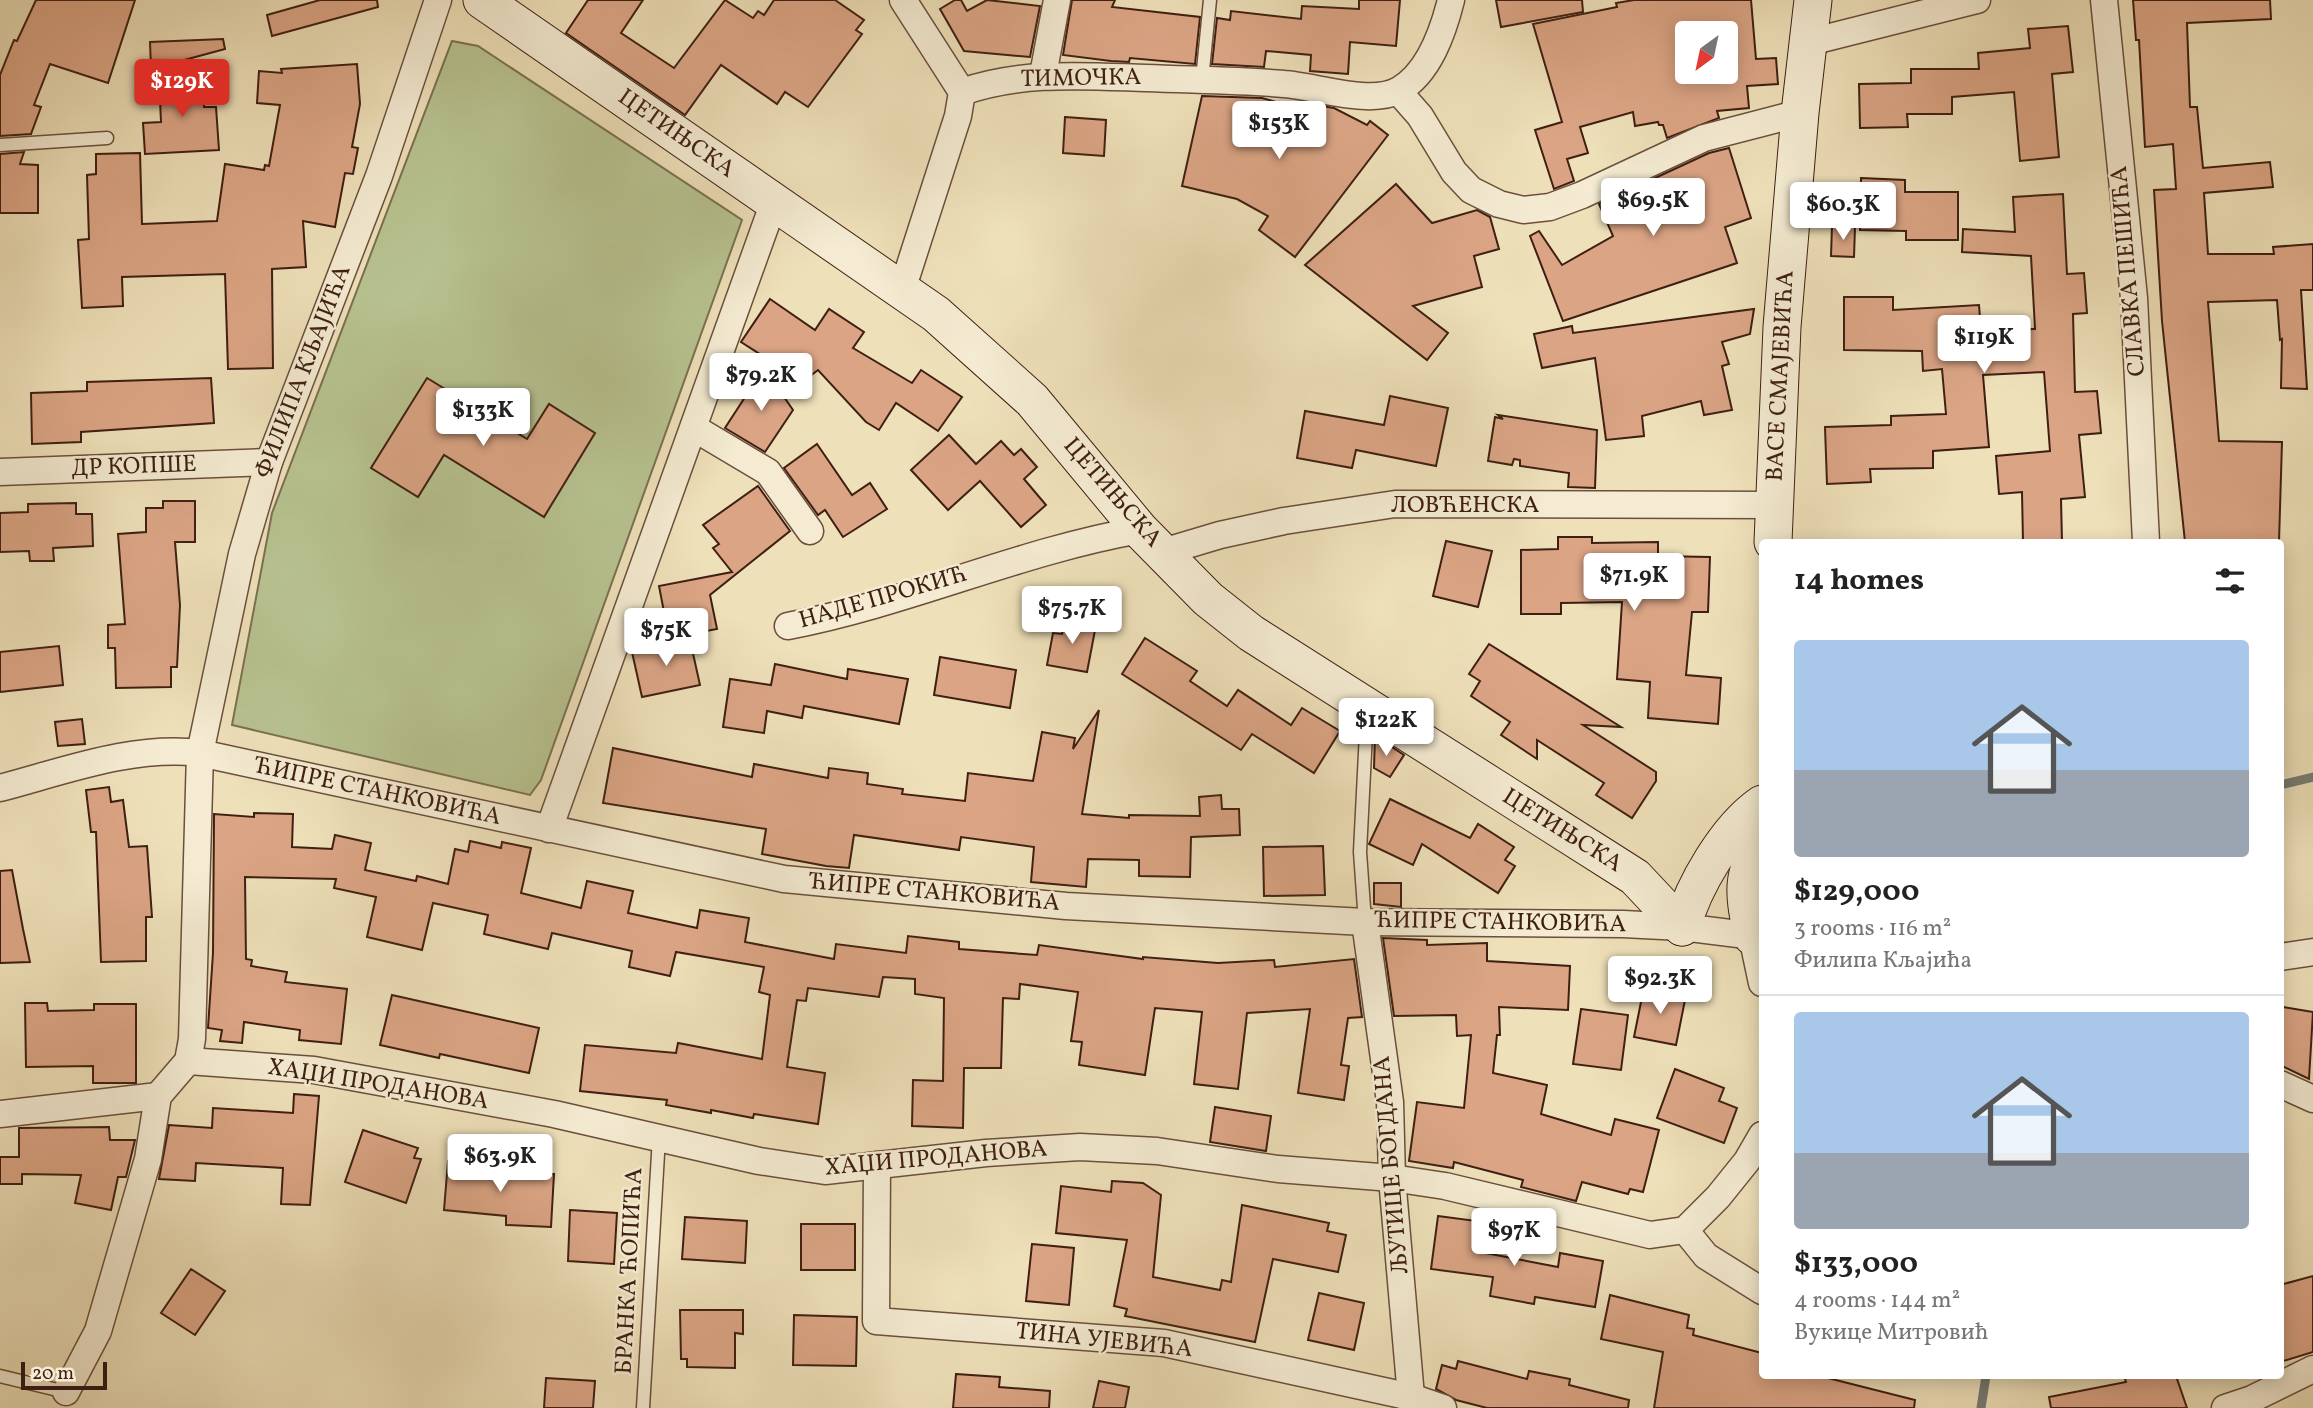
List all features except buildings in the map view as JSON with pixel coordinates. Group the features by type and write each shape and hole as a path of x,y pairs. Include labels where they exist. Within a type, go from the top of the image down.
{"street":[{"name":"ФИЛИПА КЉАЈИЋА","path":"188,1061 192,1039 200,753 242,554 269,462 379,176 439,0"},
{"name":"ЦЕТИЊСКА","path":"482,0 902,290 973,344 1032,400 1151,541 1208,599 1251,633 1635,877 1682,927"},
{"path":"902,290 958,116 962,92 903,0"},
{"path":"1043,75 1057,0"},
{"path":"1451,0 1434,47 1420,74 1398,91 1420,116 1454,172 1471,190 1523,211 1550,207 1582,195 1704,138 1800,113"},
{"name":"ВАСЕ СМАЈЕВИЋА","path":"1773,539 1782,327 1800,113 1813,0"},
{"path":"1810,43 1977,0"},
{"name":"СЛАВКА ПЕШИЋА","path":"2104,0 2134,298 2146,539"},
{"name":"ТИМОЧКА","path":"962,92 989,83 1043,75 1286,84 1366,95 1398,91"},
{"path":"549,829 774,202"},
{"path":"694,428 768,472 810,531"},
{"name":"ДР КОПШЕ","path":"0,472 269,462"},
{"name":"ЛОВЋЕНСКА","path":"1151,541 1220,535 1284,521 1395,505 1773,505"},
{"name":"НАДЕ ПРОКИЋ","path":"788,626 866,608 1044,550 1151,541"},
{"name":"ЋИПРЕ СТАНКОВИЋА","path":"0,788 131,754 169,750 200,753 784,878 1066,906 1365,922 1682,927"},
{"path":"1757,936 1682,927 1697,884 1740,824 1759,807"},
{"path":"1759,842 1748,867 1743,889 1757,936 1759,955"},
{"name":"ЉУТИЦЕ БОГДАНА","path":"1365,922 1390,1102 1392,1178 1411,1402"},
{"path":"2284,957 2313,953"},
{"path":"66,1392 98,1331 148,1159 158,1096 188,1061"},
{"name":"ХАЏИ ПРОДАНОВА","path":"188,1061 314,1070 659,1137 760,1161 825,1171 1080,1147 1157,1151 1278,1169 1392,1178 1445,1186 1650,1235 1685,1230"},
{"path":"2284,1086 2313,1099"},
{"path":"0,1114 158,1096"},
{"path":"1759,1140 1747,1161 1725,1188 1685,1230 1706,1256 1759,1289"},
{"name":"ТИНА УЈЕВИЋА","path":"877,1165 876,1321 1164,1343 1443,1408"},
{"path":"2225,1408 2252,1399 2313,1369"}],"lane":[{"path":"1202,80 1210,0"},
{"path":"0,145 107,138"},
{"path":"1365,922 1360,852 1367,709"},
{"name":"БРАНКА ЋОПИЋА","path":"643,1408 659,1137"},
{"path":"0,1376 66,1392"}],"green space":[{"path":"452,41 478,46 742,220 541,780 530,795 232,725 272,513"}],"waterway":[{"path":"2284,784 2313,777"},
{"path":"1981,1408 1986,1379"}]}
